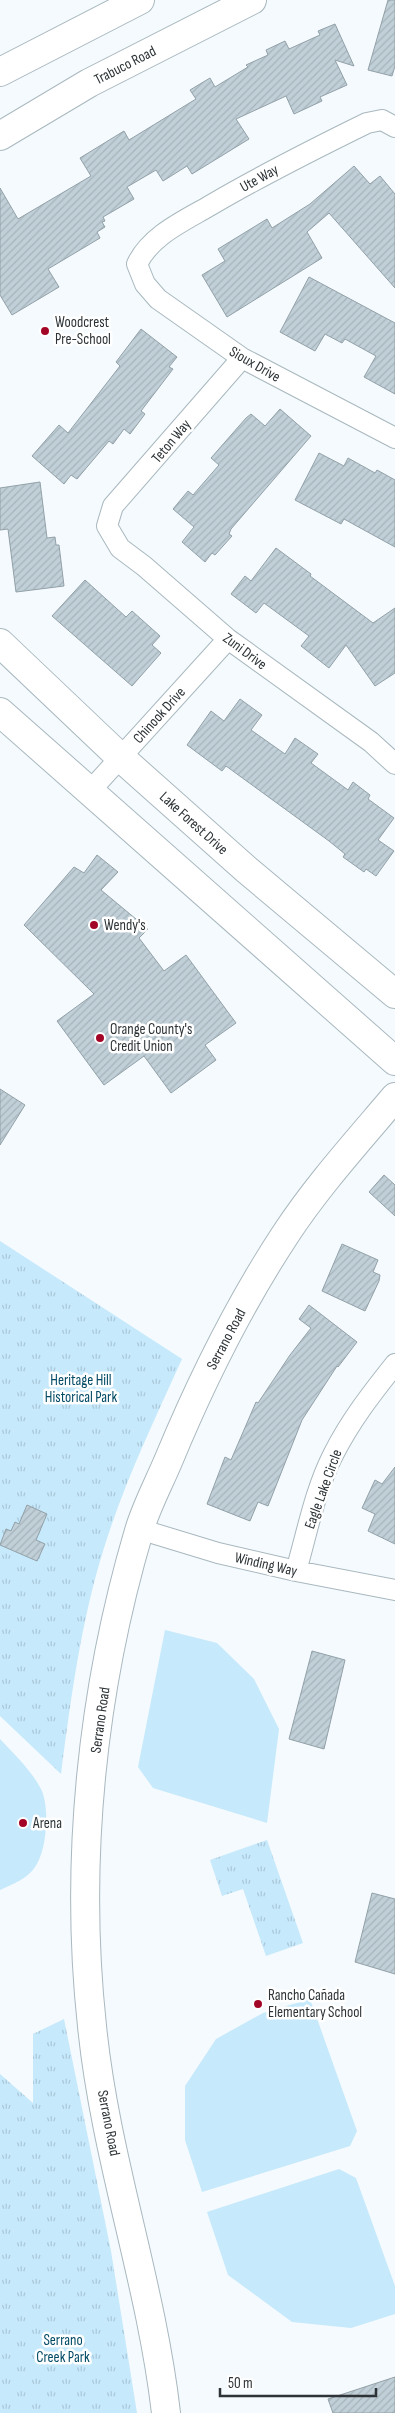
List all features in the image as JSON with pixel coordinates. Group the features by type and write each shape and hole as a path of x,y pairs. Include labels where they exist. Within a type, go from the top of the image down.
{"main road":[{"path":"0,72 140,0"},
{"name":"Trabuco Road","path":"0,136 89,83 252,0"},
{"name":"Lake Forest Drive","path":"0,643 120,757 247,870 395,994"},
{"path":"0,712 395,1061"},
{"name":"Serrano Road","path":"166,2413 150,2319 107,2118 92,2027 85,1904 86,1833 98,1720 116,1623 139,1529 193,1402 244,1304 286,1234 318,1189 395,1097"}],"street":[{"name":"Ute Way","path":"137,264 143,252 162,235 263,174 367,123 382,120 395,127"},
{"name":"Sioux Drive","path":"137,264 145,284 158,299 242,358 395,438"},
{"name":"Teton Way","path":"108,526 113,506 242,358"},
{"name":"Zuni Drive","path":"108,526 120,548 228,639 371,742 395,764"},
{"name":"Chinook Drive","path":"90,791 228,639"},
{"name":"Eagle Lake Circle","path":"296,1571 317,1496 332,1456 362,1404 395,1364"},
{"name":"Winding Way","path":"139,1529 218,1553 296,1571 395,1590"}],"green space":[{"name":"Heritage Hill Historical Park","path":"0,1241 182,1359 130,1476 104,1548 83,1632 61,1774 0,1716"},
{"path":"165,1630 217,1643 254,1679 279,1729 267,1823 153,1788 138,1767"},
{"name":"Arena","path":"0,1739 32,1775 41,1789 46,1807 46,1829 39,1860 32,1871 24,1878 0,1890"},
{"path":"267,1840 303,1943 266,1956 243,1889 222,1896 210,1860"},
{"path":"310,1999 357,2131 350,2146 202,2192 185,2140 185,2086 216,2039 263,2013"},
{"name":"Serrano Creek Park","path":"64,2019 111,2251 137,2413 0,2413 0,2074 33,2103 33,2034"},
{"path":"339,2169 356,2178 395,2286 395,2314 351,2328 292,2322 228,2275 207,2212"}],"building":[{"path":"388,0 395,0 395,66 392,76 368,70"},
{"path":"335,24 354,66 335,60 347,85 320,97 322,101 294,114 286,96 236,119 249,139 192,174 187,166 163,181 156,170 127,187 134,199 103,217 105,221 102,222 105,227 97,232 100,238 48,269 59,287 12,315 0,295 0,188 18,219 91,176 80,158 124,131 129,140 196,99 190,90 210,78 215,87 248,67 246,65 268,55 266,50 285,41 289,49 320,35 318,31"},
{"path":"354,166 370,184 380,176 395,194 395,288 329,213 307,232 322,258 227,317 202,275 225,261 218,249 267,219 272,228 310,204"},
{"path":"309,277 395,323 395,394 364,377 376,356 345,339 342,343 325,334 315,351 280,332"},
{"path":"141,329 177,357 169,367 173,369 141,411 145,414 130,434 124,429 113,444 109,441 77,479 71,475 64,484 32,456 59,425 68,433 120,366 116,362"},
{"path":"280,409 311,436 231,529 229,534 232,536 215,555 212,553 205,562 182,542 194,527 173,509 188,491 193,495 219,465 211,458 246,418 251,414 265,426"},
{"path":"319,453 344,466 348,458 375,473 377,470 395,480 395,547 344,519 341,524 295,500"},
{"path":"40,482 47,538 55,537 56,545 59,545 64,586 16,592 8,529 0,530 0,488"},
{"path":"276,548 373,623 395,608 395,673 375,686 346,645 329,668 301,646 309,636 264,603 256,613 231,594 245,576 251,581"},
{"path":"85,580 126,617 132,611 160,636 152,645 161,653 132,686 52,616"},
{"path":"240,699 262,715 251,730 285,754 295,738 318,754 311,763 348,790 353,782 370,795 368,799 394,818 378,840 394,851 376,876 366,869 364,872 343,857 345,854 329,841 226,766 222,771 187,745 211,711 224,721"},
{"path":"97,855 118,872 101,890 148,929 139,938 164,971 186,955 236,1023 205,1045 216,1060 171,1093 144,1056 104,1085 57,1021 94,994 24,925 74,867 84,873"},
{"path":"0,1089 25,1105 0,1145"},
{"path":"384,1175 395,1185 395,1216 369,1192"},
{"path":"342,1244 378,1260 373,1272 380,1275 379,1281 365,1311 322,1291"},
{"path":"309,1305 357,1342 337,1366 302,1420 268,1506 258,1502 250,1521 207,1504 225,1457 231,1460 256,1402 258,1403 290,1355 311,1328 299,1319"},
{"path":"395,1467 395,1544 368,1531 375,1514 362,1508 375,1480 382,1484"},
{"path":"27,1505 47,1514 36,1540 45,1544 37,1561 0,1545 6,1529 11,1531 15,1522 19,1524"},
{"path":"312,1651 345,1660 324,1749 289,1739"},
{"path":"372,1893 395,1899 395,1974 355,1962"},
{"path":"395,2377 395,2413 333,2413 328,2399"}],"place":[{"name":"Woodcrest Pre-School","path":"45,331"},
{"name":"Wendy's","path":"94,925"},
{"name":"Orange County's Credit Union","path":"100,1038"},
{"name":"Arena","path":"23,1823"},
{"name":"Rancho Cañada Elementary School","path":"258,2004"}]}
